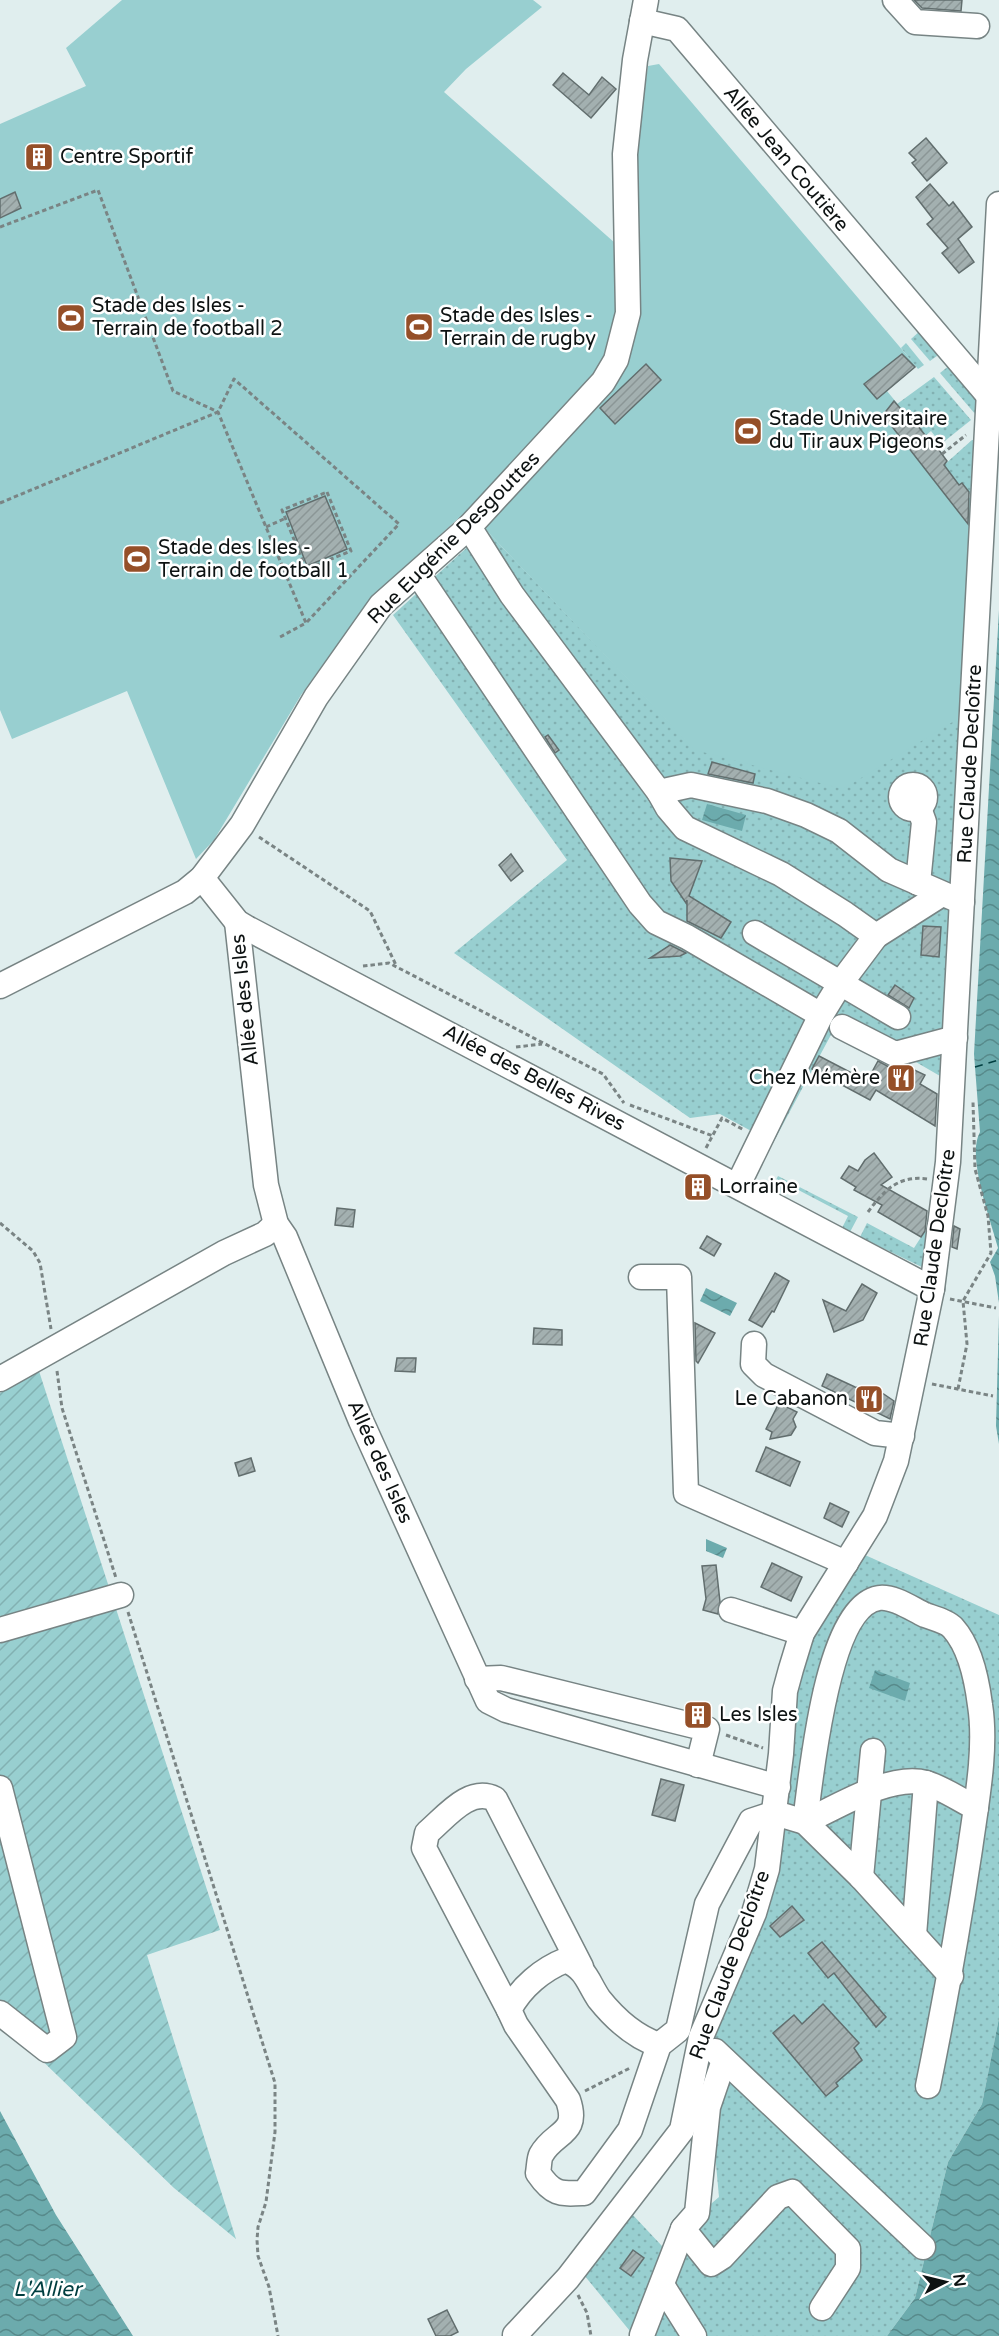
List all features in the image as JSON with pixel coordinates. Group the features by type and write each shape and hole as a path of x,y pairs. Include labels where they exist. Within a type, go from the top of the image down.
{"street":[{"path":"895,0 915,22 977,26"},
{"name":"Allée Jean Coutière","path":"644,10 677,29 989,396"},
{"name":"Rue Eugénie Desgouttes","path":"0,986 185,892 202,878 242,825 316,697 381,605 470,527 589,400 616,360 623,340 628,313 625,154 644,10"},
{"name":"Rue Claude Decloître","path":"515,2335 568,2278 682,2130 700,2037 753,1913 767,1869 778,1787 785,1691 802,1633 875,1516 889,1482 940,1293 955,1038 952,898 989,396 999,204"},
{"path":"470,527 512,595 685,828 781,874 876,936"},
{"path":"418,574 640,904 656,922 687,937 821,1015"},
{"path":"659,792 691,785 767,801 806,815 839,831 889,870 952,898"},
{"path":"918,883 924,822 919,808"},
{"name":"Allée des Belles Rives","path":"202,878 237,922 880,1259 940,1293"},
{"path":"738,1185 821,1015 840,984 876,936 952,898"},
{"name":"Allée des Isles","path":"237,922 266,1185 276,1224 285,1237 361,1421 488,1701 506,1710 778,1787"},
{"path":"754,933 898,1017"},
{"path":"842,1027 895,1054 955,1038"},
{"path":"0,1379 224,1253 265,1233 276,1224"},
{"path":"641,1277 680,1277 686,1493 846,1563"},
{"path":"754,1344 753,1364 764,1375 875,1433 902,1436"},
{"path":"0,1630 121,1595"},
{"path":"805,1822 822,1701 842,1639 861,1606 878,1598 892,1599 953,1627 964,1647 981,1707 976,1808 951,1976 928,2086"},
{"path":"731,1610 802,1633"},
{"path":"477,1679 501,1678 707,1729 698,1765"},
{"path":"861,1877 873,1751"},
{"path":"805,1822 869,1792 905,1781 926,1783 976,1808"},
{"path":"914,1935 926,1783"},
{"path":"0,1788 64,2037 47,2050 0,2013"},
{"path":"659,2045 638,2038 600,1999 581,1967 495,1799 487,1795 470,1796 427,1833 424,1848 516,2025 568,2100 572,2113 570,2126 541,2155 538,2173 547,2187 560,2194 584,2193 630,2130 659,2045 678,2030 707,1904 751,1821 775,1813 805,1822 861,1877 951,1976"},
{"path":"509,2010 517,1996 550,1966 566,1960 581,1967"},
{"path":"700,2037 922,2247"},
{"path":"642,2335 682,2229 697,2213 708,2107 724,2060"},
{"path":"682,2229 711,2264 722,2257 778,2197 792,2192 848,2249 848,2268 822,2308"},
{"path":"662,2285 694,2336"}],"path":[{"path":"0,227 98,190 173,390 218,412 306,623"},
{"path":"0,503 218,412 234,379 399,524 306,623 280,637"},
{"path":"327,492 351,551 306,569 302,561 282,510 327,492"},
{"path":"266,526 286,519"},
{"path":"283,568 302,561"},
{"path":"242,825 370,911 397,967"},
{"path":"336,974 341,968 389,963 603,1074 624,1103 713,1136"},
{"path":"958,1389 967,1344 963,1301 991,1253 988,1216 975,1169 973,1090"},
{"path":"868,1212 881,1194 893,1184 911,1177 947,1181"},
{"path":"0,1223 33,1251 40,1263 62,1408 194,1816 275,2083 275,2132 266,2202 256,2240 258,2256 269,2287 278,2336"},
{"path":"940,1293 996,1308"},
{"path":"930,1384 993,1396"},
{"path":"707,1729 781,1754"},
{"path":"568,2100 636,2065"},
{"path":"568,2278 587,2313 591,2336"}],"shaded area":[{"path":"122,0 533,0 542,7 466,69 444,92 615,243 635,156 648,66 659,64 916,366 887,391 915,422 913,425 931,444 933,442 947,461 944,465 959,485 962,483 970,493 968,496 973,502 964,715 843,789 695,750 486,530 474,504 371,598 301,695 214,840 196,859 127,691 12,739 0,710 0,124 86,86 66,48"},
{"path":"921,330 941,353 930,361 911,339"},
{"path":"906,343 924,365 918,369 901,348"},
{"path":"950,365 977,397 976,415 940,373"},
{"path":"934,377 971,420 941,444 931,431 923,438 912,425 915,422 908,412 905,414 897,404"},
{"path":"972,440 980,440 978,488 970,493 962,483 959,485 944,465"},
{"path":"486,530 696,750 964,715 940,1076 840,1018 773,1143 720,1114 690,1118 454,953 567,860 393,615"},
{"path":"778,1176 858,1217 850,1232 842,1228 848,1216 785,1183 779,1195 770,1191"},
{"path":"867,1223 914,1248 925,1231 930,1234 930,1271 860,1237"},
{"path":"39,1371 220,1930 147,1955 236,2239 174,2188 0,2020 0,1393"},
{"path":"865,1555 999,1615 999,2018 982,2104 948,2162 915,2298 887,2336 634,2336 584,2275 631,2213 662,2246 719,2197 710,2099 699,2084 706,2054 758,1930 798,1683 811,1635"}],"water":[{"path":"999,610 999,1303 995,1276 990,1262 998,1248 981,1189 976,1156 976,1143 980,1132 974,1054"},
{"path":"707,804 746,815 742,831 702,820"},
{"path":"706,1288 737,1303 730,1316 700,1301"},
{"path":"999,1315 999,1444 996,1426"},
{"path":"706,1539 727,1548 723,1558 706,1551"},
{"path":"875,1670 910,1683 905,1701 869,1688"},
{"path":"999,2018 999,2336 887,2336 915,2298 948,2162 982,2104"},
{"name":"L'Allier","path":"0,2111 56,2215 133,2336 0,2336"}],"building":[{"path":"914,0 962,0 961,11 922,8"},
{"path":"563,73 589,95 602,77 616,89 591,118 553,85"},
{"path":"926,138 947,163 927,181 912,163 916,160 909,153"},
{"path":"930,184 949,206 953,202 972,227 958,239 974,262 959,273 942,253 948,248 927,224 933,219 916,197"},
{"path":"15,192 21,208 0,218 0,199"},
{"path":"902,354 915,367 877,399 864,384"},
{"path":"646,364 661,380 615,424 600,408"},
{"path":"894,401 905,414 907,412 932,444 933,442 947,461 944,465 959,485 962,483 969,492 968,524 883,415"},
{"path":"325,496 347,549 307,566 286,512"},
{"path":"548,735 559,750 555,753 545,737"},
{"path":"712,762 755,774 753,783 708,774"},
{"path":"511,854 523,871 511,881 499,865"},
{"path":"670,858 702,861 689,896 731,922 721,938 687,921 687,900 686,903 671,881"},
{"path":"923,926 941,927 939,957 921,955"},
{"path":"670,945 686,953 680,956 650,958"},
{"path":"895,985 914,998 909,1008 888,995"},
{"path":"819,1056 867,1081 878,1061 889,1067 906,1066 925,1075 920,1084 937,1094 935,1126 876,1090 870,1100 812,1069"},
{"path":"874,1153 892,1177 881,1185 927,1211 925,1231 921,1237 878,1212 882,1205 854,1190 856,1187 841,1178 849,1166 858,1171 865,1160"},
{"path":"337,1208 355,1210 353,1227 335,1225"},
{"path":"954,1226 960,1229 957,1249 952,1247"},
{"path":"707,1236 721,1244 714,1256 700,1248"},
{"path":"775,1273 789,1281 774,1312 772,1311 762,1327 749,1320"},
{"path":"862,1284 877,1293 863,1320 834,1332 823,1300 846,1311"},
{"path":"695,1323 715,1333 698,1363 696,1361"},
{"path":"534,1328 562,1330 562,1345 533,1344"},
{"path":"397,1358 416,1358 415,1372 395,1371"},
{"name":"Le Cabanon","path":"827,1374 855,1387 882,1393 894,1401 890,1419 822,1386"},
{"path":"779,1403 797,1412 793,1419 796,1427 791,1435 770,1439 772,1432 766,1429"},
{"path":"766,1447 800,1462 790,1486 756,1471"},
{"path":"251,1458 255,1471 239,1476 235,1463"},
{"path":"830,1503 849,1512 842,1527 824,1518"},
{"path":"772,1563 802,1577 791,1601 761,1587"},
{"path":"716,1565 720,1602 718,1614 703,1610 706,1599 702,1566"},
{"path":"661,1779 684,1785 675,1821 652,1815"},
{"path":"792,1906 804,1920 780,1937 770,1926"},
{"path":"822,1942 886,2017 876,2027 834,1973 828,1978 808,1953"},
{"path":"823,2004 859,2043 854,2048 862,2060 836,2083 838,2086 826,2096 773,2033 794,2015 802,2024"},
{"path":"633,2250 644,2258 631,2276 620,2268"},
{"path":"447,2310 458,2332 450,2336 436,2336 428,2319"}],"ferry route":[{"path":"975,1067 999,1060"}],"place":[{"name":"Centre Sportif","path":"39,157"},
{"name":"Stade des Isles - Terrain de football 2","path":"71,318"},
{"name":"Stade des Isles - Terrain de rugby","path":"419,327"},
{"name":"Stade Universitaire du Tir aux Pigeons","path":"748,431"},
{"name":"Stade des Isles - Terrain de football 1","path":"137,559"},
{"name":"Chez Mémère","path":"901,1078"},
{"name":"Lorraine","path":"698,1187"},
{"name":"Le Cabanon","path":"869,1399"},
{"name":"Les Isles","path":"698,1715"}]}
